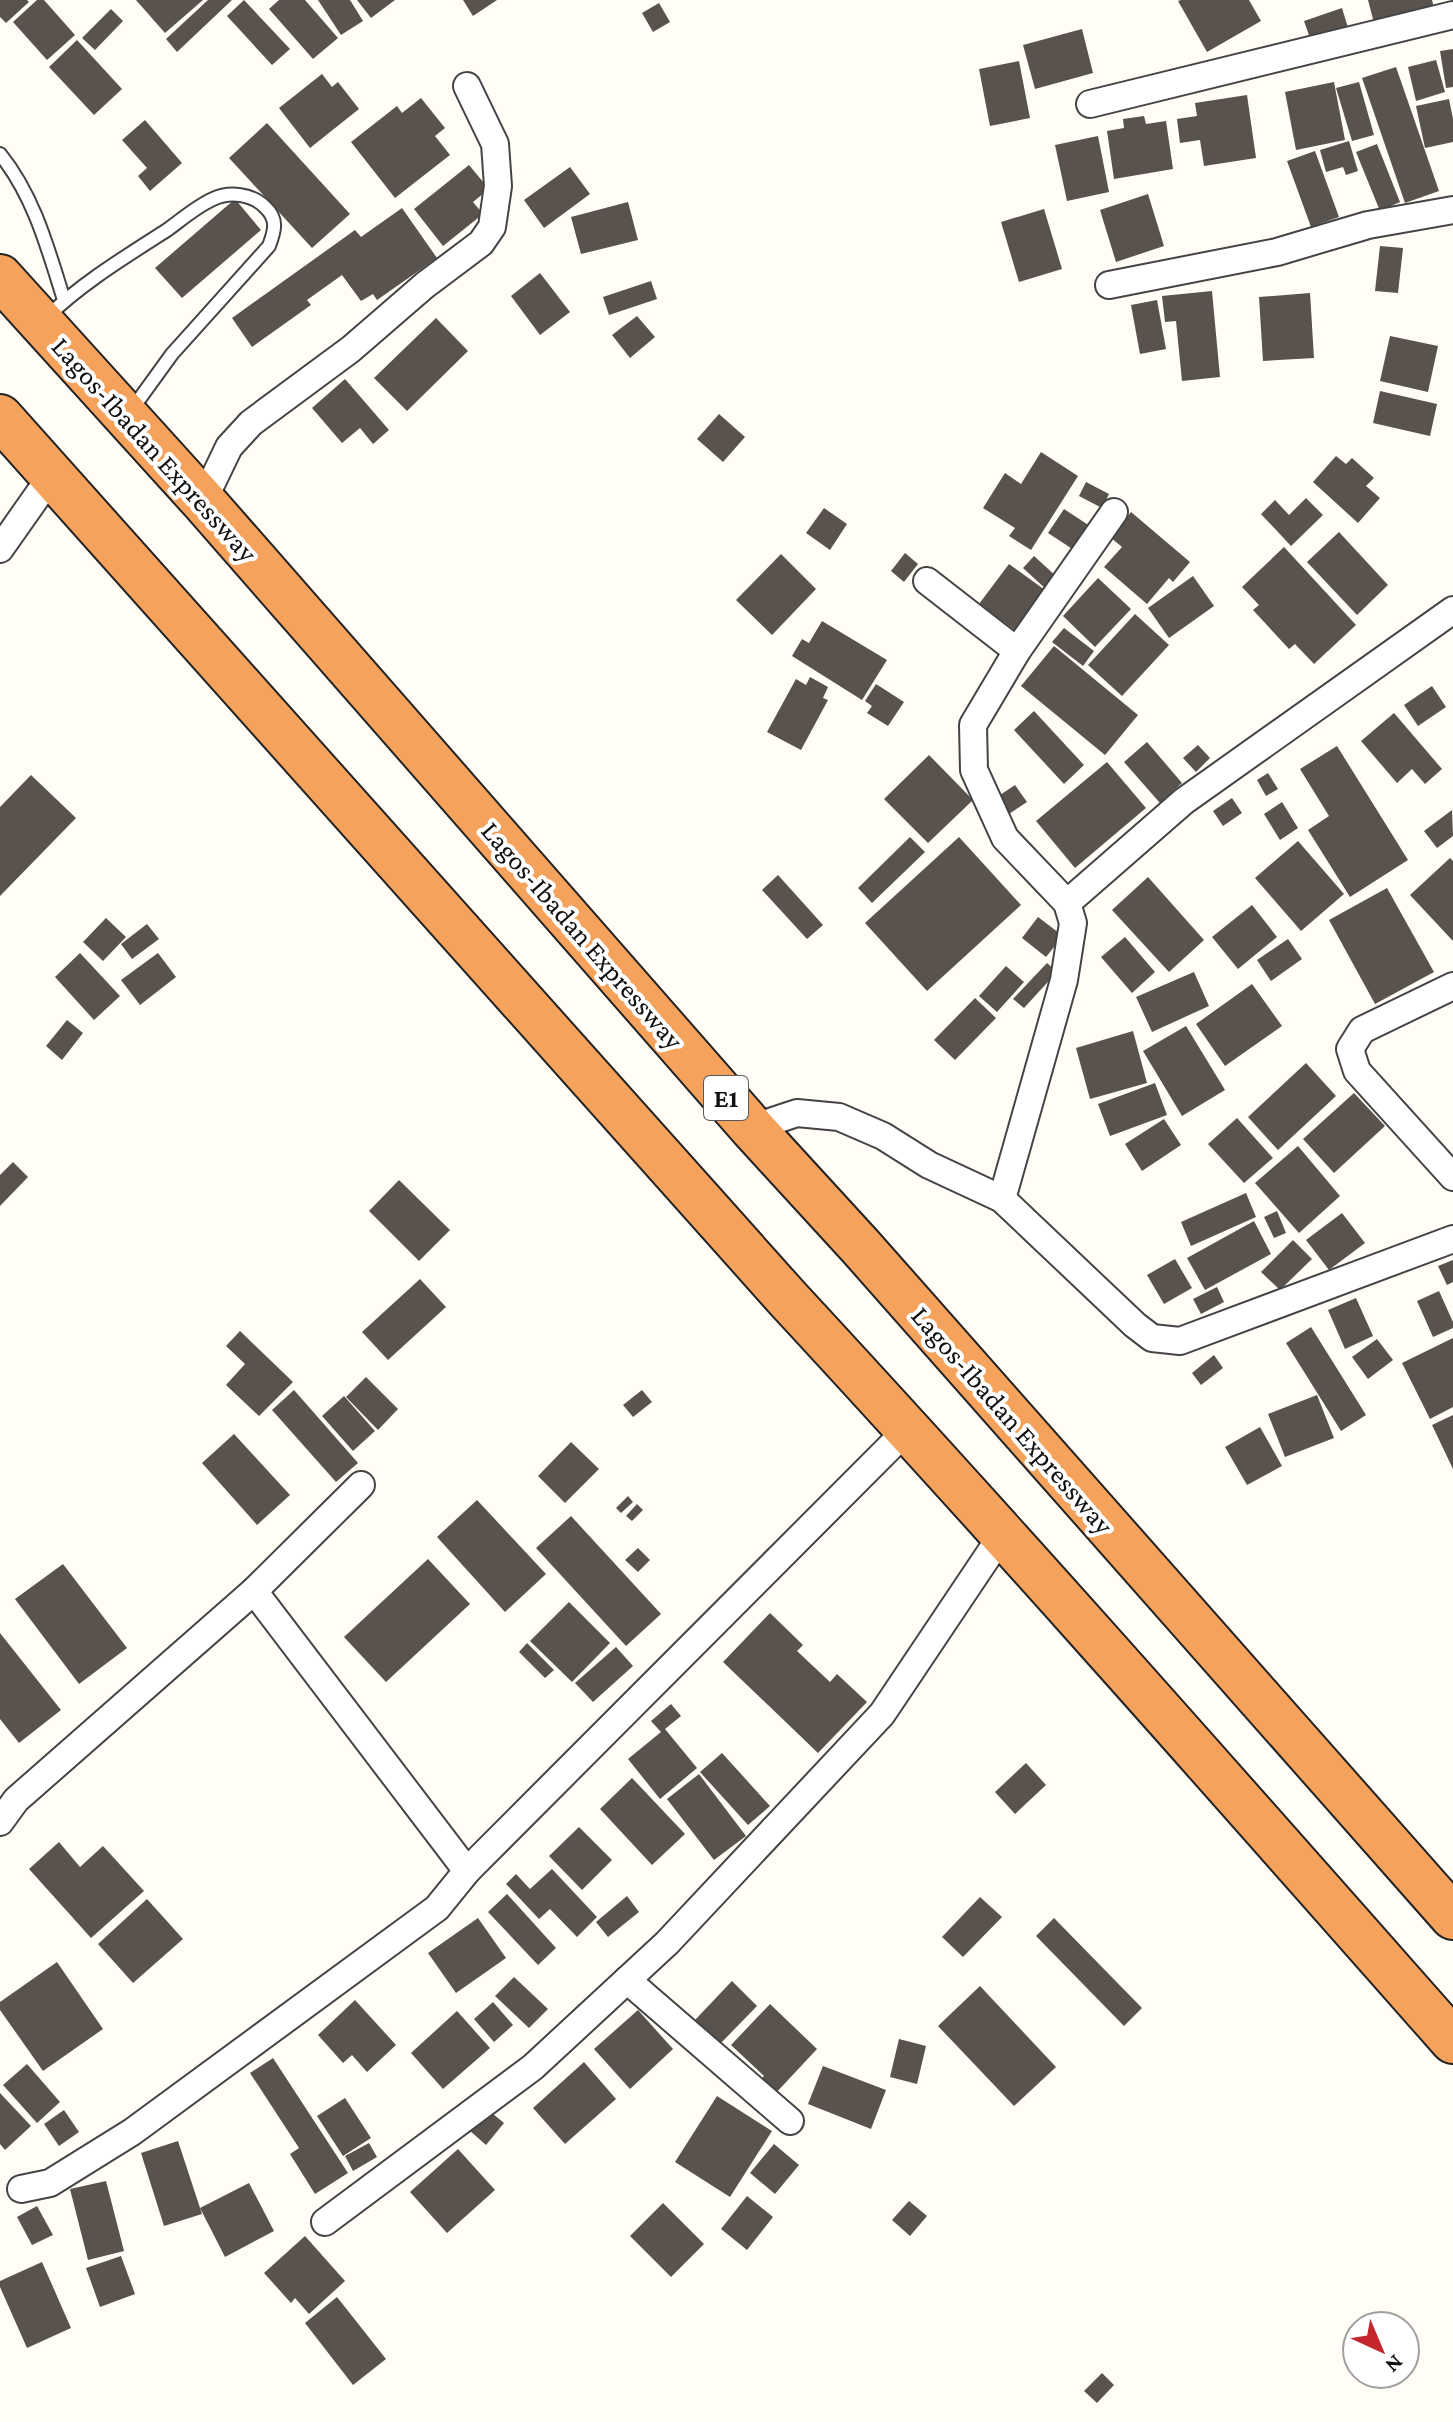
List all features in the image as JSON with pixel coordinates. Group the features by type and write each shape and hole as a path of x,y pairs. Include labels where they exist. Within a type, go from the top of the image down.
{"highway":[{"name":"Lagos-Ibadan Expressway","path":"0,277 52,312 126,418 203,501 752,1128 861,1247 1453,1917"},
{"path":"0,417 1453,2041"}],"street":[{"path":"1090,104 1453,15"},
{"path":"203,501 229,447 251,423 351,349 425,285 481,243 492,227 498,186 495,144 467,86"},
{"path":"1109,285 1277,252 1368,225 1453,210"},
{"path":"0,549 52,475"},
{"path":"1002,1199 1064,980 1073,923 1067,903 1005,838 974,770 973,725 1017,651 1114,512"},
{"path":"927,581 1017,651"},
{"path":"1067,903 1184,801 1453,610"},
{"path":"1453,986 1362,1030 1350,1049 1357,1071 1453,1177"},
{"path":"752,1128 797,1113 839,1117 883,1136 929,1165 1002,1199 1152,1338 1180,1341 1453,1239"},
{"path":"21,2189 50,2183 132,2132 437,1908 467,1871 908,1429"},
{"path":"0,1822 16,1800 254,1591 361,1485"},
{"path":"325,2222 533,2067 667,1943 882,1714 1002,1535"},
{"path":"254,1591 467,1871"},
{"path":"627,1980 790,2121"}],"lane":[{"path":"0,154 16,174 41,228 52,312"},
{"path":"52,312 98,275 213,199 240,194 260,202 271,213 275,223 269,246 172,354 126,418"}],"building":[{"path":"0,0 29,2 6,23 0,17"},
{"path":"37,0 44,0 75,35 47,60 13,22"},
{"path":"136,0 203,0 165,33"},
{"path":"208,0 232,0 177,52 166,39"},
{"path":"244,0 290,49 272,65 227,16"},
{"path":"279,0 305,0 338,38 313,59 269,9"},
{"path":"318,0 350,0 363,21 341,35"},
{"path":"357,0 395,0 371,18"},
{"path":"463,0 497,0 473,16"},
{"path":"1249,0 1261,21 1207,52 1178,1"},
{"path":"1368,0 1432,0 1434,8 1374,23"},
{"path":"659,3 670,22 653,32 642,13"},
{"path":"1342,8 1349,31 1312,44 1304,21"},
{"path":"111,9 123,21 95,50 82,38"},
{"path":"1082,29 1093,73 1035,89 1023,45"},
{"path":"77,40 122,89 94,115 49,67"},
{"path":"1453,49 1453,87 1446,88 1440,51"},
{"path":"1436,60 1445,92 1416,101 1408,67"},
{"path":"1019,61 1030,118 990,126 979,69"},
{"path":"1396,67 1439,191 1405,203 1362,78"},
{"path":"322,74 332,87 338,82 359,109 310,148 279,108"},
{"path":"1334,82 1345,140 1296,150 1285,92"},
{"path":"1359,82 1374,135 1352,141 1336,88"},
{"path":"1247,95 1256,158 1204,166 1200,140 1180,143 1177,119 1197,116 1195,103"},
{"path":"421,98 445,128 435,136 450,155 395,198 351,142 397,106 402,113"},
{"path":"1449,99 1453,142 1425,148 1416,106"},
{"path":"1144,116 1146,124 1166,121 1173,169 1114,179 1107,131 1124,128 1123,119"},
{"path":"145,120 182,163 150,191 138,176 147,168 122,140"},
{"path":"267,123 350,214 312,248 229,158"},
{"path":"1098,136 1109,192 1067,201 1055,145"},
{"path":"1349,141 1358,171 1346,175 1343,167 1326,172 1320,150"},
{"path":"1377,144 1400,202 1380,211 1356,152"},
{"path":"1315,151 1339,217 1311,227 1287,161"},
{"path":"469,165 489,189 473,202 483,214 443,246 414,209"},
{"path":"570,167 590,194 544,228 524,200"},
{"path":"1148,194 1164,246 1116,262 1100,210"},
{"path":"235,199 261,230 182,298 155,268"},
{"path":"628,202 638,240 581,254 571,217"},
{"path":"402,208 437,258 377,300 373,294 361,301 342,275 307,300 311,305 252,347 232,318 355,230 361,237"},
{"path":"1044,209 1062,269 1019,282 1001,222"},
{"path":"1380,246 1403,248 1398,293 1375,291"},
{"path":"540,273 570,312 540,335 511,296"},
{"path":"651,281 657,299 609,315 603,297"},
{"path":"1212,291 1220,377 1182,381 1176,321 1165,322 1162,296"},
{"path":"1310,293 1314,358 1263,361 1259,297"},
{"path":"1157,300 1166,349 1140,354 1131,305"},
{"path":"637,316 655,337 630,358 612,335"},
{"path":"436,318 468,351 407,411 374,378"},
{"path":"1390,336 1438,346 1428,392 1380,381"},
{"path":"345,379 389,430 373,444 360,428 342,443 312,408"},
{"path":"1380,391 1437,404 1430,436 1373,423"},
{"path":"719,414 745,437 723,462 697,439"},
{"path":"1041,452 1078,476 1031,550 1009,536 1015,528 983,508 1005,473 1021,484"},
{"path":"1336,456 1346,464 1352,458 1374,478 1366,486 1380,498 1358,523 1313,482"},
{"path":"1086,482 1109,494 1102,508 1079,496"},
{"path":"1306,498 1323,515 1291,546 1261,514 1275,500 1289,515"},
{"path":"824,508 847,524 830,550 806,533"},
{"path":"1064,509 1093,528 1077,552 1048,533"},
{"path":"1131,512 1190,562 1173,582 1169,578 1147,604 1104,567 1122,547 1110,537"},
{"path":"1339,532 1388,585 1357,615 1307,562"},
{"path":"1284,547 1356,625 1314,664 1295,644 1289,649 1253,610 1259,605 1242,587"},
{"path":"905,553 918,564 904,582 891,571"},
{"path":"781,554 816,589 772,635 736,600"},
{"path":"1034,556 1057,577 1047,590 1023,568"},
{"path":"1009,564 1049,593 1020,634 979,604"},
{"path":"1193,576 1214,606 1169,638 1148,608"},
{"path":"1098,578 1131,609 1095,647 1063,616"},
{"path":"1135,614 1169,645 1122,696 1088,665"},
{"path":"822,621 887,660 862,700 792,656 802,639 809,643"},
{"path":"1064,628 1094,651 1083,666 1052,642"},
{"path":"1054,646 1138,715 1105,755 1021,686"},
{"path":"810,677 828,687 823,698 828,700 801,750 767,732 796,679 806,685"},
{"path":"876,684 904,702 888,726 867,713 872,706 865,701"},
{"path":"1432,686 1446,707 1418,726 1404,705"},
{"path":"1034,711 1084,765 1064,784 1014,730"},
{"path":"1394,713 1442,769 1425,784 1412,769 1397,783 1361,741"},
{"path":"1147,742 1182,783 1160,803 1124,762"},
{"path":"1198,745 1210,758 1196,772 1183,758"},
{"path":"1337,746 1408,860 1350,897 1308,830 1329,816 1300,769"},
{"path":"929,755 973,800 928,843 884,799"},
{"path":"1107,762 1146,808 1075,868 1036,821"},
{"path":"1268,773 1278,789 1266,796 1257,780"},
{"path":"31,775 76,818 0,896 0,807"},
{"path":"1015,785 1027,802 1009,814 997,797"},
{"path":"1232,798 1242,813 1223,826 1213,811"},
{"path":"1282,802 1298,828 1280,840 1264,814"},
{"path":"1452,810 1453,836 1437,848 1424,831"},
{"path":"910,837 925,852 872,903 858,888"},
{"path":"959,837 1021,905 927,991 865,923"},
{"path":"1298,841 1344,894 1301,931 1255,878"},
{"path":"1450,858 1453,861 1453,941 1410,895"},
{"path":"778,875 823,925 807,939 762,890"},
{"path":"1148,877 1204,940 1169,972 1112,910"},
{"path":"1387,888 1434,972 1375,1004 1329,920"},
{"path":"1252,905 1277,937 1238,969 1212,937"},
{"path":"1038,917 1063,936 1046,957 1022,938"},
{"path":"106,918 126,937 103,961 83,942"},
{"path":"147,924 159,939 132,959 121,944"},
{"path":"1125,937 1155,972 1132,993 1101,957"},
{"path":"1288,939 1302,959 1271,981 1257,960"},
{"path":"80,953 120,996 94,1020 55,977"},
{"path":"158,953 176,977 140,1005 121,980"},
{"path":"1047,963 1057,972 1024,1008 1013,999"},
{"path":"1006,966 1024,982 997,1012 979,996"},
{"path":"1194,972 1209,1006 1152,1032 1136,997"},
{"path":"1252,984 1282,1026 1225,1066 1196,1024"},
{"path":"975,998 996,1018 955,1060 934,1040"},
{"path":"67,1020 83,1033 62,1060 46,1046"},
{"path":"1186,1026 1225,1090 1182,1116 1143,1051"},
{"path":"1133,1031 1147,1083 1090,1099 1076,1048"},
{"path":"1306,1063 1336,1096 1278,1150 1248,1117"},
{"path":"1155,1083 1167,1115 1110,1136 1098,1104"},
{"path":"1354,1093 1385,1126 1334,1173 1303,1139"},
{"path":"1237,1118 1273,1158 1244,1183 1208,1144"},
{"path":"1164,1119 1181,1145 1142,1171 1125,1144"},
{"path":"1298,1146 1340,1196 1299,1233 1255,1183"},
{"path":"13,1162 28,1177 0,1206 0,1175"},
{"path":"399,1180 450,1230 419,1261 369,1211"},
{"path":"1246,1193 1256,1217 1191,1246 1181,1222"},
{"path":"1277,1211 1286,1233 1274,1238 1264,1217"},
{"path":"1342,1213 1365,1243 1329,1270 1306,1240"},
{"path":"1254,1221 1271,1254 1205,1290 1187,1258"},
{"path":"1293,1240 1312,1259 1280,1290 1261,1272"},
{"path":"1175,1259 1192,1288 1164,1304 1147,1275"},
{"path":"1453,1260 1453,1282 1447,1285 1438,1266"},
{"path":"420,1279 446,1307 388,1360 362,1332"},
{"path":"1217,1287 1224,1302 1201,1314 1193,1299"},
{"path":"1439,1291 1453,1328 1433,1337 1417,1301"},
{"path":"1356,1298 1373,1336 1345,1349 1328,1310"},
{"path":"1311,1327 1366,1415 1341,1431 1286,1343"},
{"path":"240,1331 293,1382 259,1416 226,1385 245,1364 226,1346"},
{"path":"1453,1338 1453,1407 1430,1419 1402,1363"},
{"path":"1377,1339 1393,1360 1368,1379 1352,1357"},
{"path":"1214,1355 1223,1368 1201,1385 1192,1373"},
{"path":"366,1377 398,1409 378,1430 346,1397"},
{"path":"294,1390 358,1463 336,1482 272,1410"},
{"path":"642,1390 652,1402 633,1417 623,1405"},
{"path":"1317,1395 1334,1438 1285,1457 1268,1414"},
{"path":"344,1396 375,1431 353,1451 322,1416"},
{"path":"1453,1415 1453,1469 1432,1425"},
{"path":"1260,1427 1282,1466 1247,1485 1225,1447"},
{"path":"234,1434 290,1495 257,1525 202,1463"},
{"path":"571,1442 599,1469 565,1503 538,1476"},
{"path":"628,1496 633,1502 621,1513 616,1508"},
{"path":"477,1500 546,1574 505,1612 437,1537"},
{"path":"637,1504 643,1510 632,1521 626,1516"},
{"path":"571,1516 661,1614 626,1646 536,1548"},
{"path":"638,1548 650,1560 638,1572 625,1560"},
{"path":"428,1559 470,1604 386,1682 344,1637"},
{"path":"63,1564 127,1648 79,1684 15,1599"},
{"path":"569,1602 610,1643 572,1682 530,1641"},
{"path":"770,1613 803,1645 797,1651 830,1682 837,1674 867,1702 818,1753 723,1662"},
{"path":"0,1633 61,1710 19,1743 0,1719"},
{"path":"527,1643 554,1670 545,1678 519,1652"},
{"path":"616,1647 633,1666 593,1702 575,1683"},
{"path":"671,1704 681,1716 665,1729 697,1768 660,1799 628,1759 661,1732 651,1721"},
{"path":"722,1753 770,1806 748,1825 700,1772"},
{"path":"1026,1763 1046,1785 1015,1814 995,1792"},
{"path":"699,1774 746,1836 714,1860 667,1799"},
{"path":"632,1778 685,1834 652,1865 600,1809"},
{"path":"579,1827 612,1860 582,1890 549,1856"},
{"path":"59,1842 80,1867 103,1846 144,1891 91,1938 29,1869"},
{"path":"552,1869 597,1917 577,1937 550,1909 539,1919 506,1884 516,1874 530,1889"},
{"path":"507,1894 556,1948 538,1965 488,1912"},
{"path":"627,1896 639,1912 608,1937 596,1922"},
{"path":"980,1897 1002,1917 963,1957 942,1937"},
{"path":"147,1899 183,1939 133,1983 98,1944"},
{"path":"478,1918 506,1958 456,1993 428,1953"},
{"path":"1054,1918 1142,2008 1124,2026 1036,1936"},
{"path":"57,1962 103,2029 43,2071 0,2010 0,2002"},
{"path":"514,1977 548,2009 529,2028 495,1996"},
{"path":"732,1981 757,2006 720,2044 695,2020"},
{"path":"980,1986 1056,2067 1014,2106 938,2026"},
{"path":"355,2000 396,2045 367,2072 352,2055 343,2063 318,2035"},
{"path":"493,2002 513,2025 494,2042 474,2019"},
{"path":"770,2004 817,2049 774,2095 759,2081 764,2076 731,2045"},
{"path":"638,2010 673,2049 630,2089 594,2049"},
{"path":"457,2011 490,2048 443,2089 411,2053"},
{"path":"899,2039 926,2046 917,2084 890,2077"},
{"path":"273,2058 348,2173 315,2194 290,2154 299,2148 250,2073"},
{"path":"584,2062 616,2099 565,2144 533,2108"},
{"path":"27,2064 60,2102 37,2123 3,2085"},
{"path":"823,2066 886,2090 871,2129 808,2104"},
{"path":"0,2093 31,2126 5,2150 0,2144"},
{"path":"717,2096 772,2131 730,2197 675,2162"},
{"path":"345,2098 371,2138 343,2156 317,2116"},
{"path":"487,2109 504,2123 486,2145 469,2130"},
{"path":"64,2110 79,2132 59,2146 44,2124"},
{"path":"178,2141 202,2214 164,2226 141,2153"},
{"path":"369,2143 377,2157 353,2171 345,2156"},
{"path":"774,2144 799,2165 775,2194 750,2173"},
{"path":"458,2149 495,2190 447,2233 410,2192"},
{"path":"106,2181 124,2251 88,2260 70,2189"},
{"path":"249,2183 274,2231 225,2257 200,2208"},
{"path":"747,2196 773,2217 747,2250 721,2229"},
{"path":"909,2201 927,2216 910,2236 892,2220"},
{"path":"663,2203 704,2244 671,2277 630,2236"},
{"path":"37,2206 53,2235 32,2245 17,2217"},
{"path":"305,2236 345,2281 309,2314 295,2298 291,2303 264,2273"},
{"path":"121,2256 135,2294 100,2307 86,2268"},
{"path":"42,2262 71,2328 27,2348 0,2281"},
{"path":"337,2297 386,2359 353,2385 305,2323"},
{"path":"1102,2373 1114,2385 1097,2403 1084,2391"}]}
